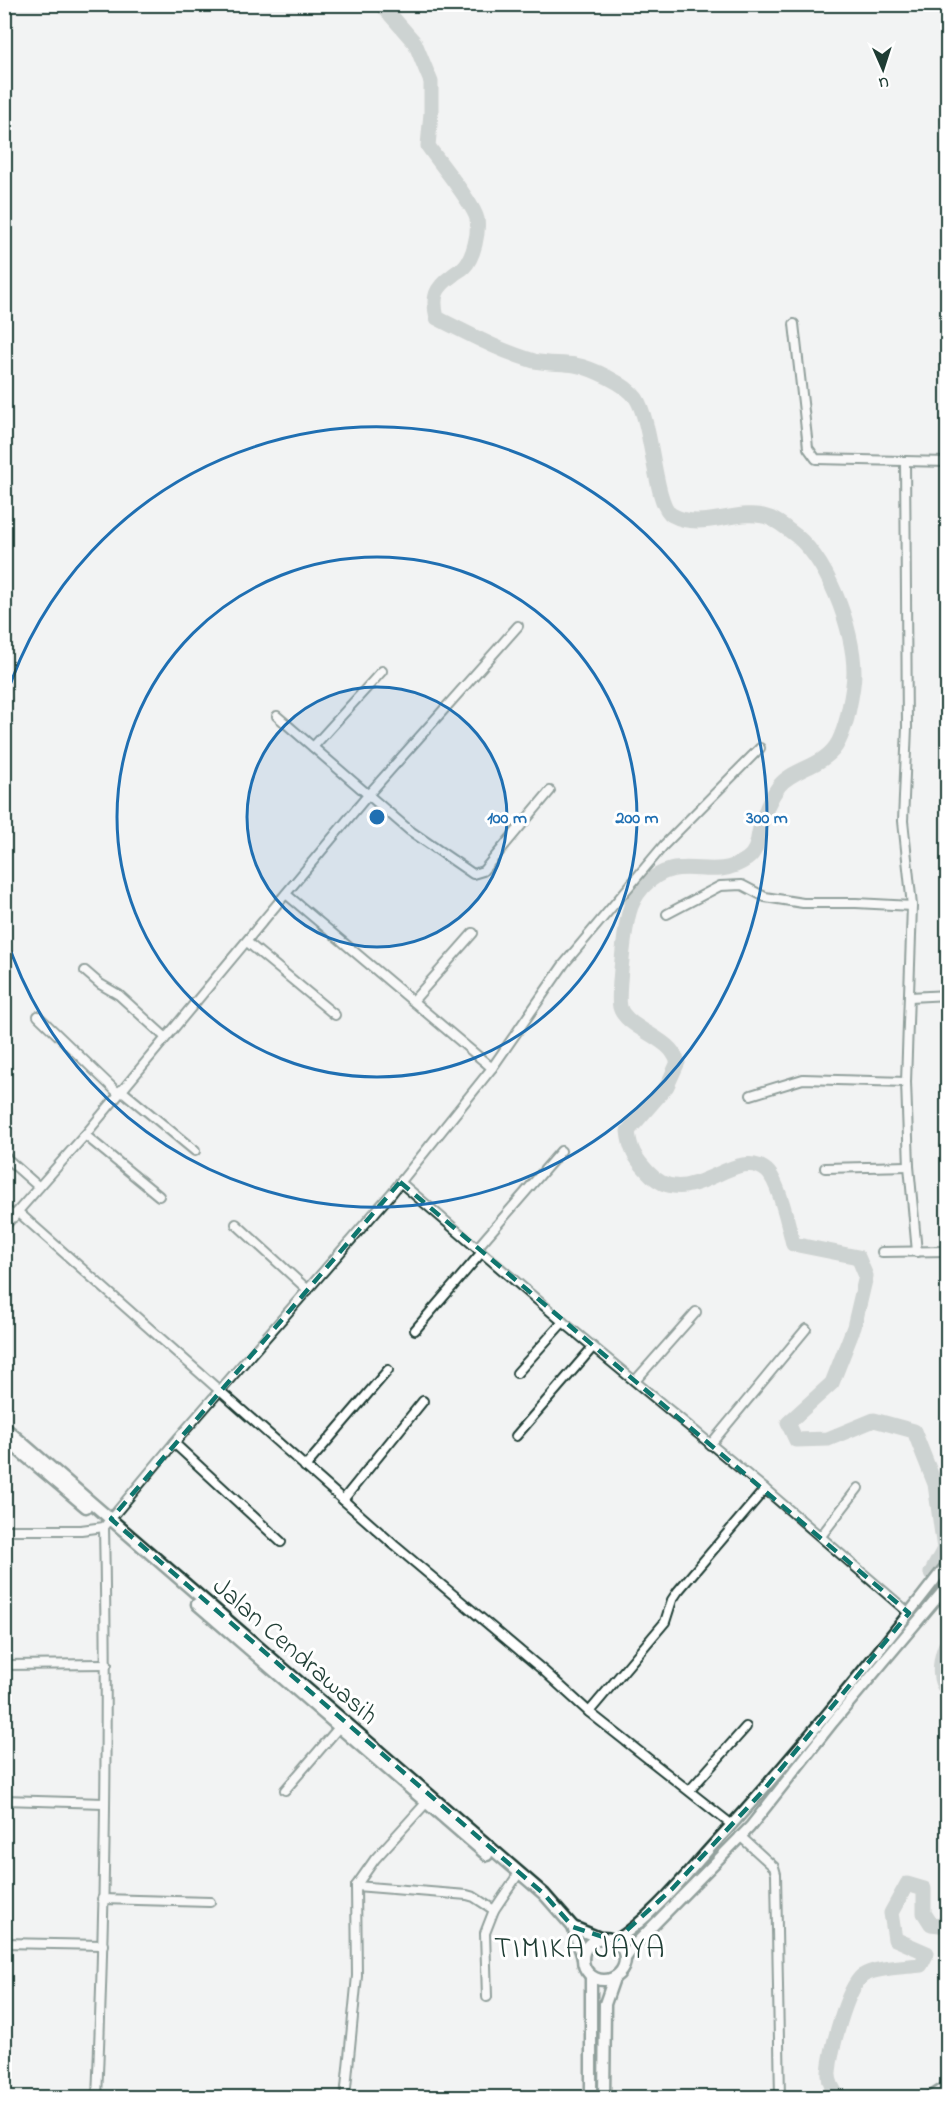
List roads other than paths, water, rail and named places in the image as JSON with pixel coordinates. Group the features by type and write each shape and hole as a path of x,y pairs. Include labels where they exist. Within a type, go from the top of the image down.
{"main road":[{"name":"Jalan Cendrawasih","path":"4,1427 107,1524"},
{"name":"Jalan Cendrawasih","path":"4,1438 517,1876 544,1894 573,1927"},
{"name":"Jalan Cendrawasih","path":"341,1724 426,1803 450,1818"},
{"path":"573,1927 602,1939 615,1941 626,1958 622,1972 614,1978 604,1980 591,1976 585,1968 573,1927"},
{"path":"583,1958 589,1945 602,1939"},
{"path":"591,1976 591,2097"},
{"path":"604,2097 605,2004 614,1978"}],"street":[{"path":"794,324 807,438 812,456 816,459 948,462"},
{"path":"905,461 907,727 903,821 912,906 906,1082 909,1166 916,1252"},
{"path":"4,1227 85,1135 119,1091 247,942 368,795 518,626"},
{"path":"314,747 382,671"},
{"path":"277,716 409,830 476,875 483,872 550,791"},
{"path":"4,1530 81,1530 107,1524 174,1443 400,1182 492,1068 564,964 664,845 760,748"},
{"path":"667,915 720,886 729,885 742,885 765,897 803,903 912,906"},
{"path":"286,894 492,1068"},
{"path":"413,1001 473,933"},
{"path":"247,942 335,1015"},
{"path":"85,971 100,984 119,995 165,1037"},
{"path":"910,997 948,995"},
{"path":"38,1016 119,1091 195,1151"},
{"path":"751,1095 803,1079 906,1082"},
{"path":"85,1135 159,1196"},
{"path":"415,1330 561,1151"},
{"path":"4,1156 39,1187"},
{"path":"825,1168 909,1166"},
{"path":"400,1182 592,1347 821,1536 909,1613"},
{"path":"4,1208 16,1214 589,1712 732,1825"},
{"path":"236,1224 308,1290"},
{"path":"882,1252 948,1251"},
{"path":"635,1381 696,1312"},
{"path":"517,1373 563,1322"},
{"path":"710,1444 806,1329"},
{"path":"516,1436 592,1347"},
{"path":"305,1467 388,1370"},
{"path":"343,1500 423,1401"},
{"path":"174,1443 281,1542"},
{"path":"821,1536 858,1488"},
{"path":"589,1712 665,1622 672,1600 678,1591 765,1489"},
{"path":"97,2097 103,1945 107,1524"},
{"path":"615,1941 628,1933 672,1889 762,1792 948,1563"},
{"path":"626,1958 637,1942 740,1836 948,1585"},
{"path":"4,1665 107,1664"},
{"path":"285,1790 341,1724"},
{"path":"690,1790 746,1727"},
{"path":"4,1800 104,1803"},
{"path":"345,2097 357,1976 356,1887 375,1859 426,1803"},
{"path":"740,1836 774,1867 776,1874 780,2097"},
{"path":"487,1996 485,1933 495,1910 517,1876"},
{"path":"356,1887 467,1895 495,1910"},
{"path":"102,1899 210,1902"},
{"path":"4,1943 103,1945"},
{"path":"929,2097 948,2086"}],"waterway":[{"path":"381,4 415,43 431,82 428,146 463,193 477,219 476,237 468,263 442,284 436,294 437,318 521,357 539,362 582,367 608,377 625,387 636,398 642,410 661,496 672,515 684,520 696,521 746,515 770,518 803,542 816,558 827,575 844,615 853,655 854,678 847,718 836,746 823,759 791,776 779,786 765,811 751,856 733,866 720,869 669,870 656,876 643,887 631,906 622,961 620,1007 634,1024 664,1043 678,1062 667,1086 628,1131 636,1158 648,1172 663,1183 679,1186 695,1184 741,1166 754,1165 767,1171 776,1185 793,1244 858,1257 866,1276 854,1327 832,1383 788,1423 796,1440 828,1439 874,1420 914,1431 935,1484 944,1549 931,1573 948,1595"},
{"path":"948,1640 940,1666 942,1680 948,1691"},
{"path":"839,2098 829,2079 830,2062 840,2021 856,1983 862,1976 874,1971 921,1965 927,1953 895,1939 891,1913 907,1884 924,1889 924,1913 931,1924 948,1926"}],"district":[{"name":"TIMIKA JAYA","path":"580,1947"}]}
